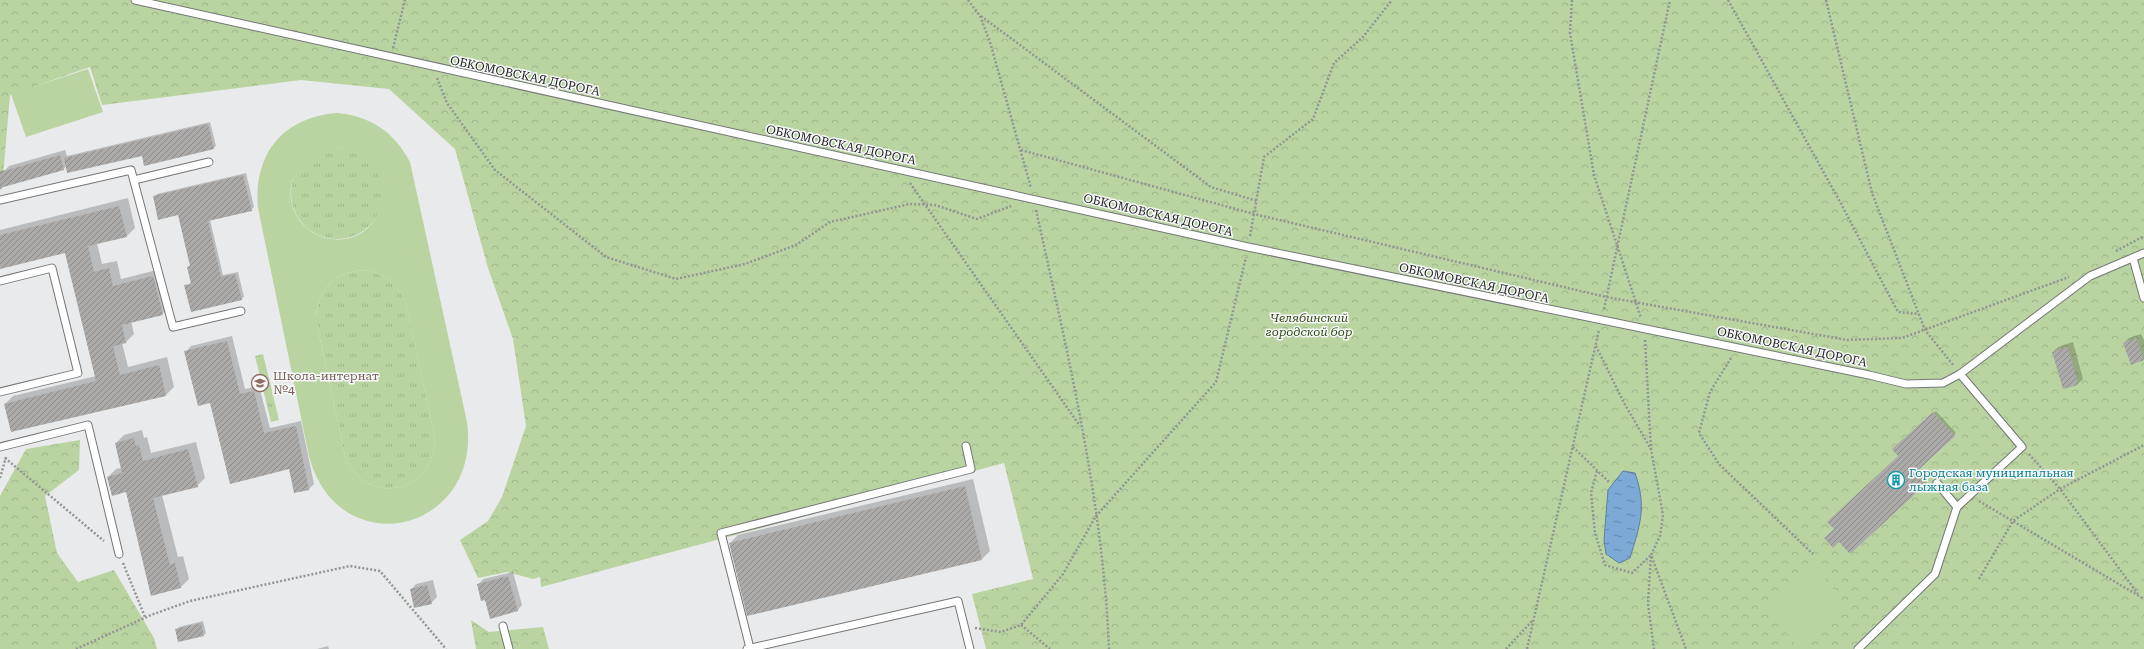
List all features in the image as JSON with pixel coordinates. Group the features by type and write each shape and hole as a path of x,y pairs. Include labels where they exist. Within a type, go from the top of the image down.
{"lane":[{"name":"ОБКОМОВСКАЯ ДОРОГА","path":"135,0 213,16 391,58 1033,198 1248,247 1737,347 1906,384 1942,383 1960,374 2090,276 2144,253"},
{"path":"134,180 209,162"},
{"path":"0,200 131,170 173,327 241,311"},
{"path":"2133,258 2144,298"},
{"path":"0,281 52,268 78,373 0,392"},
{"path":"1858,649 1935,574 1957,507 2022,447 1960,374"},
{"path":"0,447 88,425 119,554"},
{"path":"966,446 971,469 721,534 749,649 958,601 970,649"},
{"path":"1937,483 1957,507"},
{"path":"503,626 509,649"}],"path":[{"path":"391,58 405,0"},
{"path":"968,0 980,16 990,42 1033,198 1074,381 1096,516 1107,607 1109,649"},
{"path":"964,626 1001,632 1021,625 1063,574 1096,516 1216,382 1248,247 1264,157 1313,119 1334,63 1363,37 1392,0"},
{"path":"1572,0 1570,33 1594,176 1645,329 1651,449 1663,515 1660,536 1651,555 1632,573 1605,565 1595,533 1591,493 1597,471"},
{"path":"1728,0 1839,200 1898,312 1919,314"},
{"path":"1826,0 1872,193 1925,330 1960,374"},
{"path":"980,16 1211,188 1257,201"},
{"path":"432,67 447,103 495,170 606,257 676,278 745,264 796,245 830,222 910,204 935,205 977,219 1012,206"},
{"path":"1020,150 1254,214 1636,302 1847,340 1902,338 2073,275"},
{"path":"901,169 924,204 1034,358 1081,428"},
{"path":"2112,254 2144,236"},
{"path":"1596,345 1624,403 1651,449"},
{"path":"1737,347 1710,392 1699,433 1719,464 1813,554"},
{"path":"0,478 10,444"},
{"path":"1979,579 2013,520 2060,489 2144,444"},
{"path":"1573,447 1610,483"},
{"path":"2022,447 2060,489 2139,596"},
{"path":"5,458 119,554 145,617"},
{"path":"1969,496 2013,520 2144,599"},
{"path":"1651,555 1648,604 1654,649"},
{"path":"1651,555 1686,649"},
{"path":"76,649 145,617 190,601 350,566 380,571 446,649"},
{"path":"1506,649 1534,620"},
{"path":"1021,625 1050,649"}],"green space":[{"name":"Челябинский городской бор","path":"0,0 2144,0 2144,649 986,649 972,594 1033,579 1004,463 541,587 540,577 533,579 507,572 478,578 460,540 488,521 502,497 526,426 513,339 488,268 455,149 389,89 301,80 102,105 90,67 10,95 2,188 0,189"},
{"path":"88,69 103,112 26,137 11,94"},
{"path":"337,113 371,122 380,127 397,142 410,162 467,422 466,460 453,490 431,511 404,522 375,523 348,512 324,490 309,456 258,208 258,189 261,171 267,155 275,142 287,131 301,122 318,116","holes":["339,147 359,154 373,166 380,182 381,199 377,216 366,229 351,238 330,239 313,233 300,221 293,208 291,196 292,184 296,172 314,155 325,149","363,270 379,274 397,287 401,293 407,308 434,434 433,453 426,468 415,480 402,486 386,488 371,485 357,475 346,460 316,320 319,300 329,285 344,275"]},
{"path":"337,147 346,148 363,155 375,167 382,184 382,202 375,219 363,231 346,238 337,239 328,238 311,231 299,219 292,202 291,193 292,184 299,167 311,155 328,148"},
{"path":"363,270 379,274 397,287 401,293 407,308 434,434 433,453 426,468 415,480 402,486 386,488 371,485 357,475 346,460 316,320 319,300 329,285 344,275"},
{"path":"263,354 279,420 271,422 255,356"},
{"path":"80,440 79,470 45,496 57,553 78,582 114,570 154,638 157,649 0,649 0,496 26,449"},
{"path":"1814,564 1848,608 1797,647 1764,603"},
{"path":"471,620 489,632 543,627 549,649 476,649"}],"water":[{"path":"1623,471 1635,473 1641,496 1641,516 1630,558 1619,563 1606,554 1604,540 1608,490"}],"building":[{"path":"208,124 214,149 144,166 142,156 67,173 64,158"},
{"path":"60,155 64,170 0,188 0,172"},
{"path":"243,175 252,211 208,221 221,277 235,274 242,300 191,312 184,285 191,284 187,267 190,266 178,215 158,220 153,196"},
{"path":"119,206 127,237 88,246 94,272 109,268 113,286 153,276 163,315 122,325 126,343 113,346 120,375 159,365 166,396 11,432 4,404 96,381 65,253 0,269 0,235"},
{"path":"2136,338 2144,360 2131,365 2123,343"},
{"path":"227,341 240,394 254,391 264,433 296,426 309,490 294,493 289,469 230,484 210,403 198,406 184,351"},
{"path":"2068,347 2078,385 2063,389 2052,352"},
{"name":"Городская муниципальная лыжная база","path":"1933,412 1955,436 1914,474 1925,485 1850,554 1839,542 1833,548 1824,538 1834,529 1827,522 1898,456 1892,449"},
{"path":"134,438 136,446 139,445 143,461 188,449 198,487 153,498 170,565 175,563 181,588 151,596 126,492 112,496 107,477 122,473 115,443"},
{"path":"965,486 982,560 747,616 729,543"},
{"path":"508,576 518,611 490,619 485,600 481,601 477,584"},
{"path":"427,585 432,604 414,608 410,589"},
{"path":"201,623 204,636 178,642 175,629"}],"place":[{"name":"Школа-интернат №4","path":"260,383"},
{"name":"Городская муниципальная лыжная база","path":"1896,480"}]}
